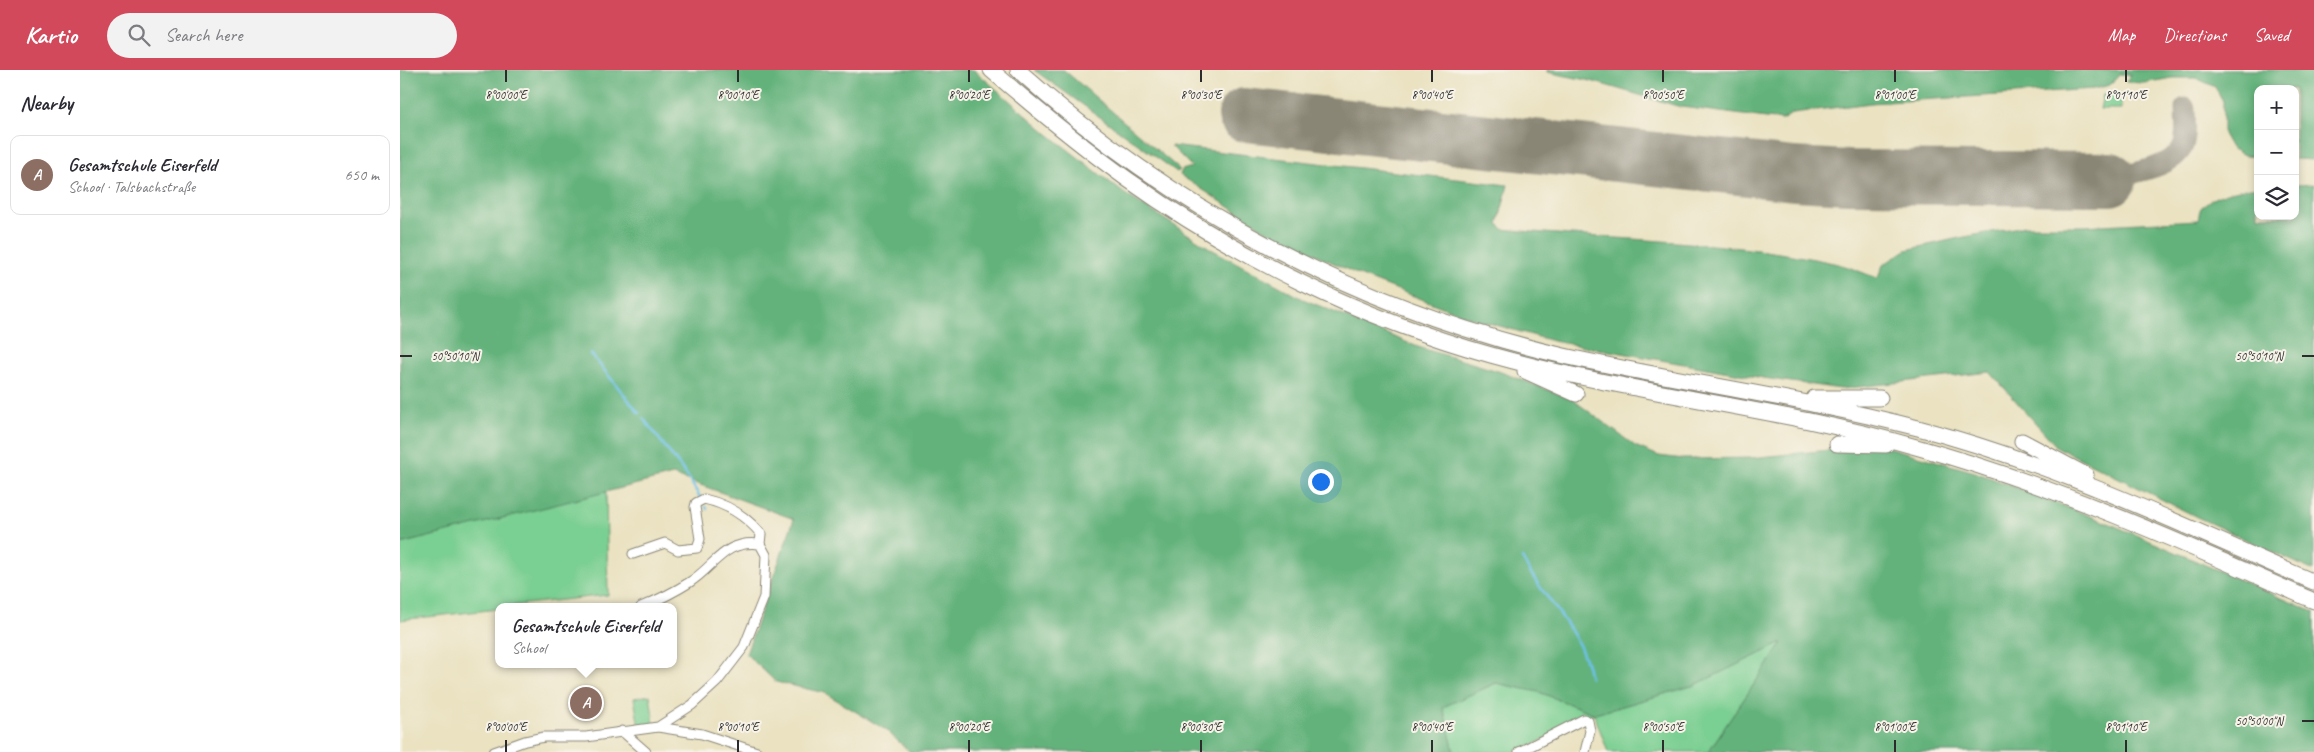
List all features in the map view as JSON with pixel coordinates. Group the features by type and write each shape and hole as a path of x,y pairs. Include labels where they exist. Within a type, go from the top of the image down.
{"highway":[{"path":"991,70 1082,145 1130,181 1186,218 1261,261 1318,290 1370,312 1490,355 1576,394"},
{"path":"1018,70 1092,132 1138,166 1194,203 1277,250 1366,293 1422,315 1564,356 1762,394 1920,429 2057,473 2142,506 2314,582"},
{"path":"1490,355 1560,372 1769,413 1912,446 1986,467 2051,489 2136,522 2314,601"},
{"path":"1762,394 1812,398 1880,398"},
{"path":"2022,441 2142,506"},
{"path":"1837,444 1912,446"}],"street":[{"path":"633,554 665,543 678,550 691,551 697,548 700,532 695,507 696,503 704,499 718,502 750,521 761,534 760,544 766,556 764,597 744,647 717,682 699,699 658,727"},
{"path":"649,603 692,581 720,554 748,543 760,544"},
{"path":"1519,752 1584,719 1588,721 1590,731 1585,752"},
{"path":"494,752 525,741 544,737 586,737 658,727 702,734 757,752"},
{"path":"622,731 646,752"}],"green space":[{"path":"400,70 974,70 1048,134 1125,194 1213,250 1303,299 1418,347 1498,371 1572,399 1635,446 1659,456 1684,459 1750,458 1880,445 1975,472 2106,522 2314,612 2314,752 1708,752 1782,643 1695,685 1595,714 1539,692 1496,683 1443,707 1454,752 910,752 886,730 825,693 776,682 746,654 794,519 673,475 400,544"},
{"path":"1034,70 1064,70 1180,170 1177,172"},
{"path":"1547,70 2314,70 2314,160 2299,159 2299,85 2254,85 2254,156 2244,155 2231,148 2223,134 2223,101 2215,87 2196,78 2172,78 2144,83 2126,82 2131,74 2119,75 2110,85 2094,89 1871,103 1793,113 1782,120 1681,107 1591,81 1547,72"},
{"path":"2121,94 2121,109 2100,109 2103,95"},
{"path":"1171,146 1508,185 1498,224 1502,229 1713,245 1755,250 1838,264 1878,278 1883,265 1906,250 2025,226 2082,226 2198,220 2201,208 2212,199 2227,193 2254,188 2254,220 2299,220 2299,185 2314,184 2314,571 2197,517 2057,447 1990,372 1841,389 1763,378 1553,341 1471,318 1359,275 1268,232 1180,175 1182,170 1192,167"},
{"path":"606,491 608,595 535,603 495,603 495,609 400,620 400,544"},
{"path":"1783,642 1708,752 1608,752 1594,714 1518,752 1454,752 1443,707 1496,683 1539,692 1595,714 1695,685"},
{"path":"650,695 654,724 639,727 634,698"}],"waterway":[{"path":"591,354 639,413"},
{"path":"643,418 686,474 700,497"},
{"path":"1522,558 1579,644 1590,678"}],"taxiway":[{"path":"2110,179 2141,172 2163,164 2180,151 2185,139 2185,108"}],"runway":[{"path":"1245,115 1794,174 1848,177 2110,179"}],"place":[{"name":"Gesamtschule Eiserfeld","path":"586,703"}]}
